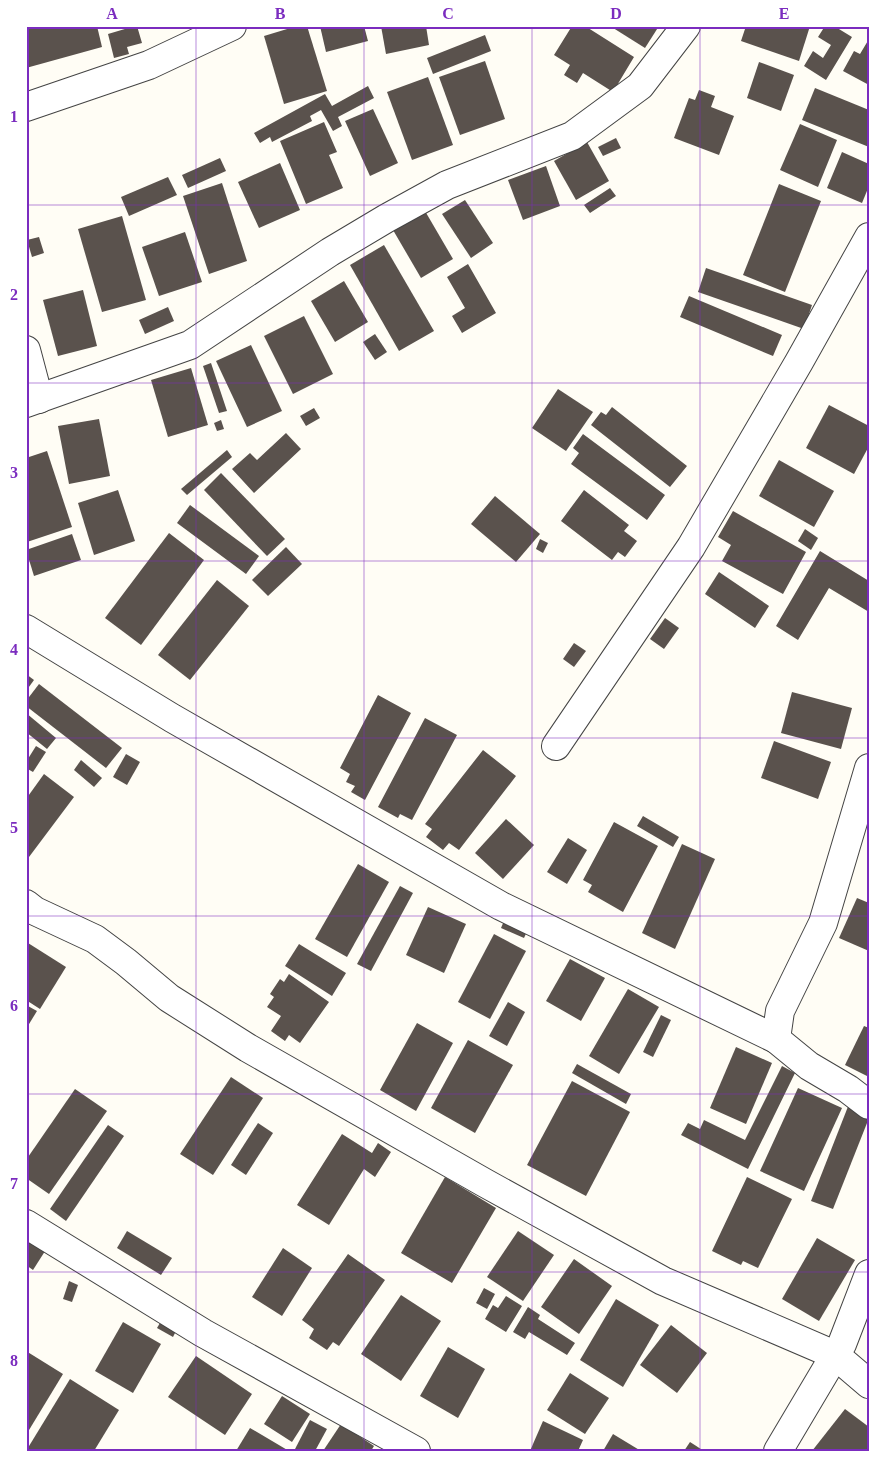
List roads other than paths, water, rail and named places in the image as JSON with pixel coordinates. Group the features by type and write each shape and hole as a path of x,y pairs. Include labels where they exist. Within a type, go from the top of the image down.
{"street":[{"path":"26,107 149,65 232,26"},
{"path":"26,350 33,401 190,345 330,252 447,185 572,136 640,86 686,26"},
{"path":"556,746 691,547 799,362 869,237"},
{"path":"26,629 172,718 501,906 776,1039 809,1066 848,1089 869,1105"},
{"path":"776,1039 780,1011 823,923 869,768"},
{"path":"26,904 35,911 95,939 169,998 248,1048 663,1281 834,1355 869,1384"},
{"path":"26,1224 203,1333 416,1451"},
{"path":"778,1451 842,1344 869,1274"}]}
